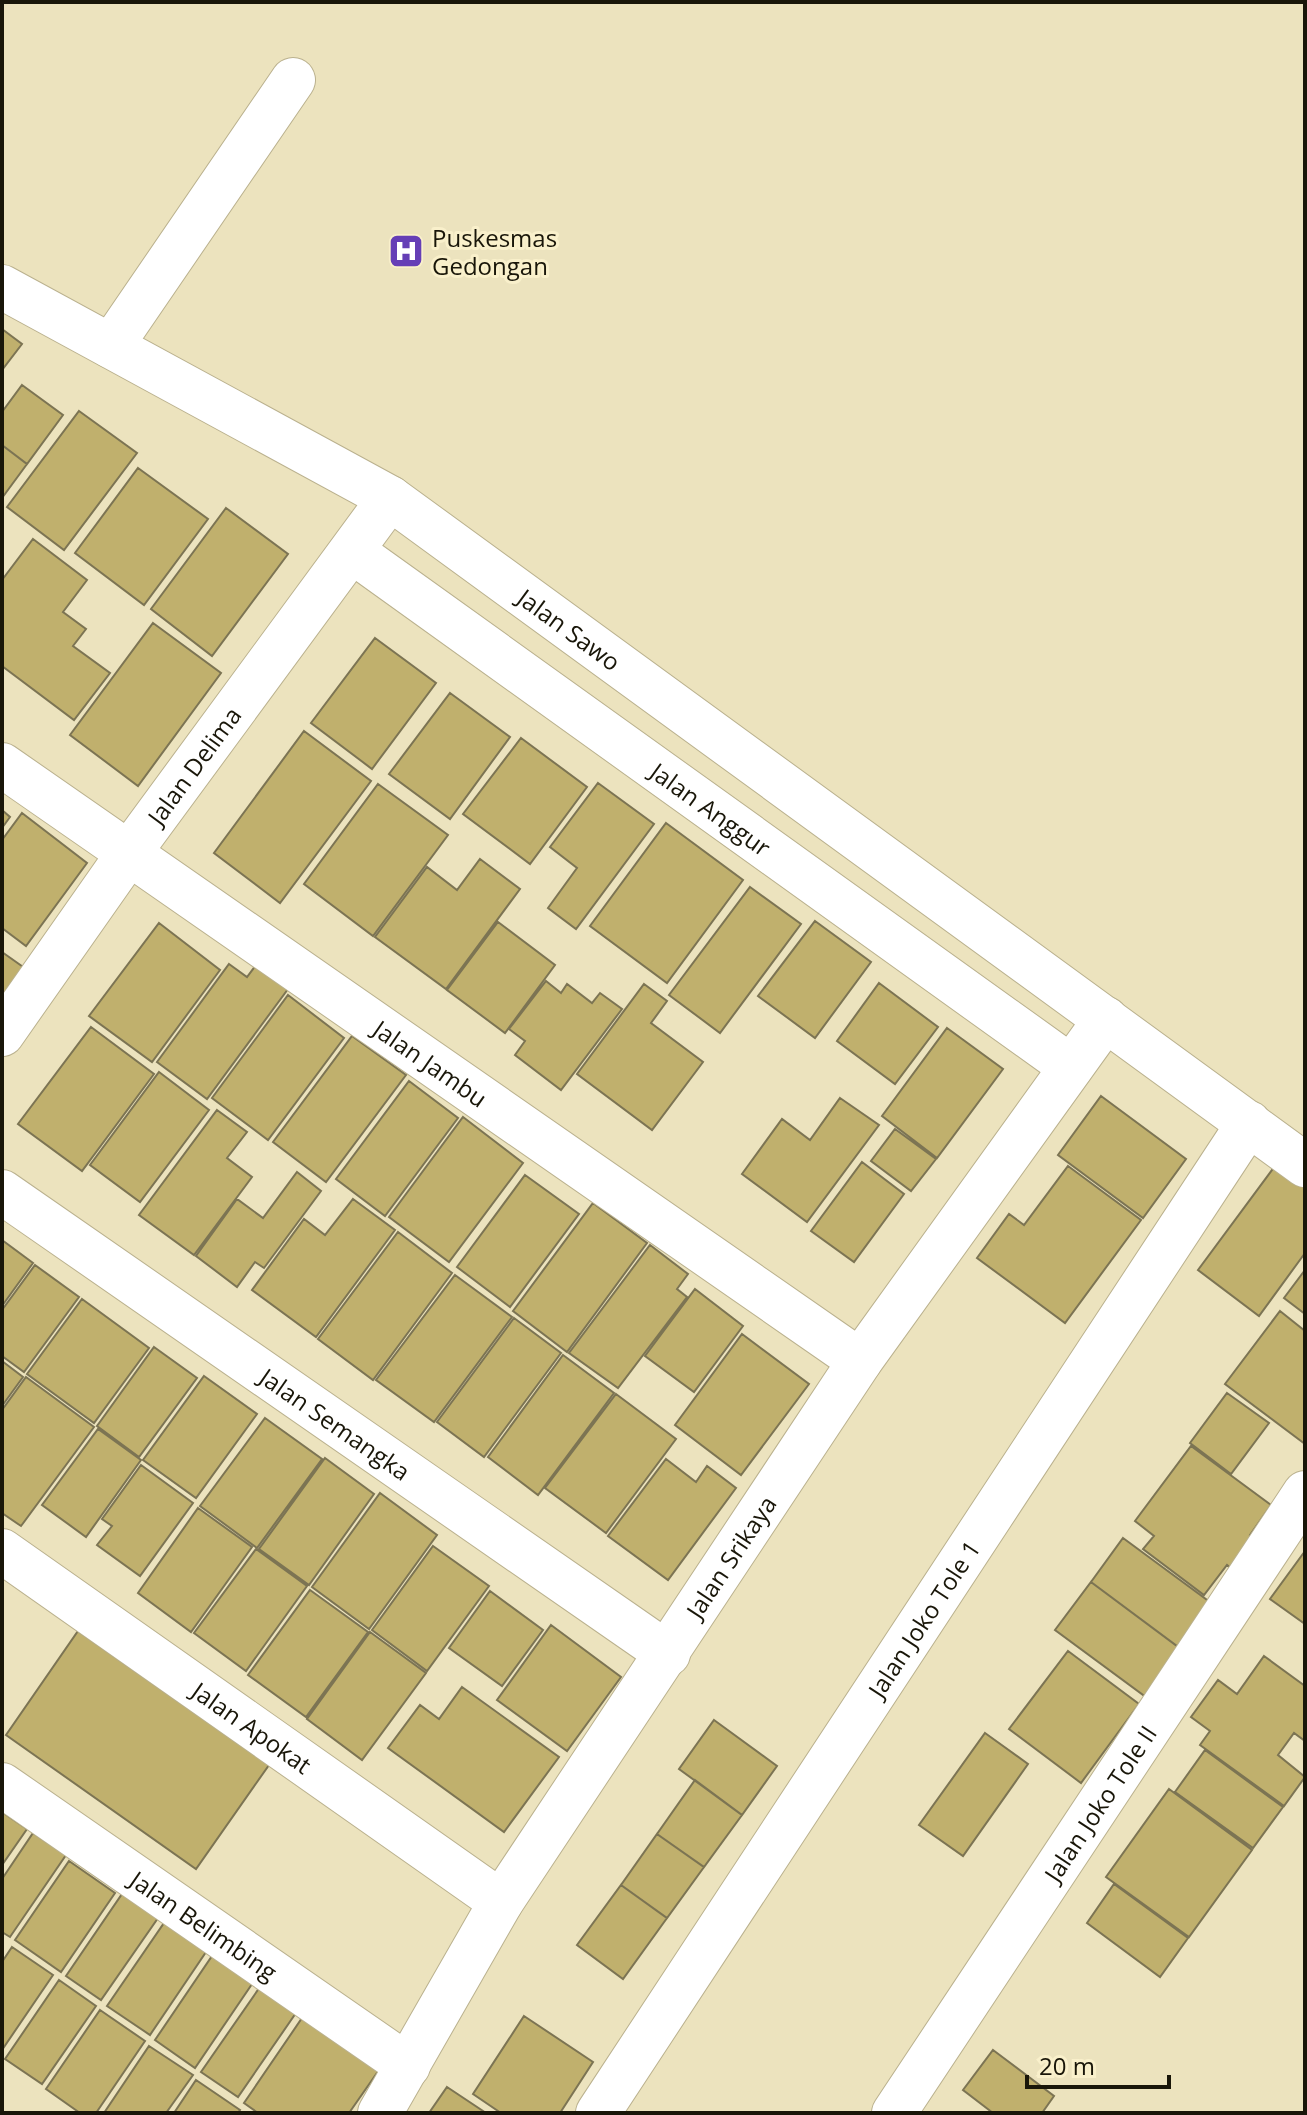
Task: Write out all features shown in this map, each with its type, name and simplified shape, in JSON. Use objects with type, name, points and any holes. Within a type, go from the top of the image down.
[{"type":"street","points":[[111,346],[293,80]]},
{"type":"street","name":"Jalan Sawo","points":[[2,287],[390,498],[1305,1165]]},
{"type":"street","name":"Jalan Delima","points":[[2,1034],[129,853],[390,498]]},
{"type":"street","name":"Jalan Anggur","points":[[352,551],[1071,1067]]},
{"type":"street","name":"Jalan Jambu","points":[[2,765],[860,1361]]},
{"type":"street","name":"Jalan Srikaya","points":[[380,2113],[501,1902],[860,1361],[1106,1019]]},
{"type":"street","name":"Jalan Joko Tole 1","points":[[598,2113],[1249,1123]]},
{"type":"street","name":"Jalan Semangka","points":[[2,1192],[668,1654]]},
{"type":"street","name":"Jalan Joko Tole II","points":[[894,2113],[1305,1493]]},
{"type":"street","name":"Jalan Apokat","points":[[2,1551],[501,1902]]},
{"type":"street","name":"Jalan Belimbing","points":[[2,1785],[408,2066]]},
{"type":"building","points":[[2,329],[22,344],[2,370]]},
{"type":"building","points":[[22,385],[63,415],[27,464],[2,445],[2,412]]},
{"type":"building","points":[[79,411],[137,453],[64,550],[7,507]]},
{"type":"building","points":[[2,445],[27,464],[2,498]]},
{"type":"building","points":[[138,468],[208,519],[144,605],[75,553]]},
{"type":"building","points":[[226,508],[288,554],[212,656],[151,609]]},
{"type":"building","points":[[33,539],[87,580],[63,612],[86,629],[73,646],[110,673],[74,720],[2,666],[2,580]]},
{"type":"building","points":[[153,623],[221,673],[138,786],[70,735]]},
{"type":"building","points":[[375,638],[436,683],[372,769],[311,723]]},
{"type":"building","points":[[450,693],[510,737],[450,819],[389,774]]},
{"type":"building","points":[[304,731],[371,781],[280,903],[214,853]]},
{"type":"building","points":[[521,738],[587,787],[530,864],[463,814]]},
{"type":"building","points":[[598,783],[654,824],[576,929],[548,908],[577,868],[550,847]]},
{"type":"building","points":[[378,784],[448,835],[373,936],[304,884]]},
{"type":"building","points":[[2,810],[10,817],[2,828]]},
{"type":"building","points":[[22,813],[87,863],[26,946],[2,928],[2,840]]},
{"type":"building","points":[[666,823],[743,880],[667,983],[590,926]]},
{"type":"building","points":[[480,859],[520,889],[446,989],[375,937],[427,867],[457,890]]},
{"type":"building","points":[[750,887],[801,924],[720,1033],[669,995]]},
{"type":"building","points":[[815,921],[871,962],[815,1038],[758,996]]},
{"type":"building","points":[[498,922],[555,965],[505,1033],[447,990]]},
{"type":"building","points":[[159,923],[220,970],[152,1062],[89,1016]]},
{"type":"building","points":[[2,952],[33,974],[2,1016]]},
{"type":"building","points":[[229,964],[247,977],[256,965],[288,989],[207,1099],[157,1062]]},
{"type":"building","points":[[546,981],[561,993],[567,984],[592,1003],[600,993],[622,1009],[561,1090],[515,1055],[525,1041],[509,1029]]},
{"type":"building","points":[[879,983],[938,1027],[895,1084],[837,1041]]},
{"type":"building","points":[[644,984],[667,1001],[651,1023],[703,1062],[652,1130],[577,1074]]},
{"type":"building","points":[[288,995],[344,1038],[268,1140],[212,1098]]},
{"type":"building","points":[[91,1027],[154,1074],[82,1171],[18,1124]]},
{"type":"building","points":[[947,1028],[1003,1069],[937,1158],[882,1116]]},
{"type":"building","points":[[352,1036],[406,1075],[326,1182],[273,1142]]},
{"type":"building","points":[[159,1072],[209,1110],[140,1202],[90,1165]]},
{"type":"building","points":[[409,1081],[458,1118],[385,1216],[336,1179]]},
{"type":"building","points":[[1101,1096],[1186,1159],[1143,1218],[1058,1155]]},
{"type":"building","points":[[840,1098],[879,1125],[807,1222],[742,1174],[782,1119],[810,1140]]},
{"type":"building","points":[[217,1110],[247,1132],[227,1158],[252,1177],[194,1255],[139,1215]]},
{"type":"building","points":[[463,1117],[523,1163],[449,1262],[389,1217]]},
{"type":"building","points":[[895,1129],[936,1159],[911,1191],[871,1161]]},
{"type":"building","points":[[862,1162],[904,1194],[854,1262],[811,1231]]},
{"type":"building","points":[[1068,1166],[1141,1220],[1065,1323],[977,1258],[1009,1214],[1024,1225]]},
{"type":"building","points":[[1275,1166],[1305,1187],[1305,1253],[1259,1316],[1198,1270]]},
{"type":"building","points":[[297,1172],[321,1191],[264,1268],[255,1262],[237,1287],[196,1256],[237,1199],[263,1218]]},
{"type":"building","points":[[525,1175],[579,1214],[510,1307],[457,1267]]},
{"type":"building","points":[[353,1199],[395,1230],[316,1337],[252,1290],[304,1219],[325,1235]]},
{"type":"building","points":[[593,1203],[647,1243],[567,1352],[513,1311]]},
{"type":"building","points":[[398,1232],[452,1273],[373,1380],[318,1339]]},
{"type":"building","points":[[2,1240],[33,1263],[2,1306]]},
{"type":"building","points":[[650,1245],[688,1274],[677,1289],[687,1297],[618,1388],[569,1353]]},
{"type":"building","points":[[35,1265],[79,1297],[24,1372],[2,1356],[2,1310]]},
{"type":"building","points":[[1305,1270],[1305,1314],[1284,1298]]},
{"type":"building","points":[[455,1275],[512,1317],[434,1422],[376,1380]]},
{"type":"building","points":[[695,1289],[743,1326],[694,1392],[645,1356]]},
{"type":"building","points":[[82,1299],[149,1348],[94,1423],[27,1374]]},
{"type":"building","points":[[1280,1311],[1305,1331],[1305,1444],[1225,1384]]},
{"type":"building","points":[[514,1318],[561,1353],[484,1457],[437,1422]]},
{"type":"building","points":[[742,1334],[809,1384],[741,1475],[675,1425]]},
{"type":"building","points":[[154,1347],[197,1378],[139,1457],[97,1426]]},
{"type":"building","points":[[563,1355],[614,1393],[538,1495],[488,1457]]},
{"type":"building","points":[[2,1361],[23,1377],[2,1406]]},
{"type":"building","points":[[204,1376],[257,1414],[196,1498],[143,1460]]},
{"type":"building","points":[[26,1377],[94,1427],[21,1526],[2,1513],[2,1410]]},
{"type":"building","points":[[1227,1393],[1269,1423],[1231,1474],[1190,1443]]},
{"type":"building","points":[[616,1394],[676,1439],[606,1533],[545,1488]]},
{"type":"building","points":[[265,1418],[322,1459],[257,1548],[200,1506]]},
{"type":"building","points":[[98,1429],[141,1460],[86,1537],[42,1505]]},
{"type":"building","points":[[1191,1446],[1271,1505],[1250,1535],[1260,1543],[1237,1573],[1227,1565],[1204,1595],[1143,1549],[1154,1536],[1135,1521]]},
{"type":"building","points":[[325,1458],[374,1494],[309,1585],[259,1549]]},
{"type":"building","points":[[666,1459],[696,1482],[707,1466],[736,1488],[668,1580],[608,1536]]},
{"type":"building","points":[[141,1465],[193,1503],[140,1576],[97,1545],[112,1526],[102,1519]]},
{"type":"building","points":[[380,1493],[437,1535],[369,1629],[312,1587]]},
{"type":"building","points":[[198,1508],[252,1547],[191,1632],[138,1593]]},
{"type":"building","points":[[1123,1538],[1222,1611],[1189,1655],[1091,1582]]},
{"type":"building","points":[[433,1546],[489,1586],[427,1671],[372,1630]]},
{"type":"building","points":[[256,1549],[307,1586],[246,1671],[194,1633]]},
{"type":"building","points":[[1305,1551],[1305,1624],[1270,1599]]},
{"type":"building","points":[[1091,1582],[1189,1655],[1154,1703],[1055,1630]]},
{"type":"building","points":[[310,1590],[368,1632],[306,1717],[248,1675]]},
{"type":"building","points":[[490,1591],[543,1630],[502,1686],[449,1648]]},
{"type":"building","points":[[551,1625],[621,1677],[567,1751],[497,1700]]},
{"type":"building","points":[[78,1631],[269,1765],[196,1869],[6,1735]]},
{"type":"building","points":[[370,1632],[426,1673],[362,1760],[307,1719]]},
{"type":"building","points":[[1068,1651],[1139,1704],[1081,1783],[1009,1729]]},
{"type":"building","points":[[1264,1656],[1305,1686],[1305,1741],[1294,1733],[1278,1755],[1305,1777],[1284,1806],[1200,1745],[1210,1731],[1191,1717],[1218,1680],[1237,1694]]},
{"type":"building","points":[[462,1687],[559,1757],[504,1832],[388,1748],[420,1705],[439,1719]]},
{"type":"building","points":[[714,1720],[777,1766],[742,1815],[679,1769]]},
{"type":"building","points":[[985,1733],[1028,1764],[963,1856],[919,1825]]},
{"type":"building","points":[[1205,1750],[1283,1807],[1253,1848],[1175,1792]]},
{"type":"building","points":[[695,1780],[742,1815],[704,1867],[657,1834]]},
{"type":"building","points":[[1169,1789],[1252,1850],[1189,1937],[1106,1877]]},
{"type":"building","points":[[2,1812],[27,1829],[2,1865]]},
{"type":"building","points":[[33,1833],[66,1855],[10,1937],[2,1932],[2,1879]]},
{"type":"building","points":[[657,1834],[704,1867],[667,1918],[621,1885]]},
{"type":"building","points":[[69,1861],[115,1893],[61,1972],[15,1940]]},
{"type":"building","points":[[1114,1884],[1188,1938],[1160,1977],[1087,1923]]},
{"type":"building","points":[[621,1885],[667,1918],[623,1979],[577,1945]]},
{"type":"building","points":[[122,1894],[158,1918],[101,2000],[66,1976]]},
{"type":"building","points":[[164,1923],[206,1952],[150,2035],[107,2006]]},
{"type":"building","points":[[12,1947],[53,1975],[2,2050],[2,1962]]},
{"type":"building","points":[[212,1956],[252,1984],[195,2068],[155,2040]]},
{"type":"building","points":[[59,1980],[96,2006],[42,2084],[5,2059]]},
{"type":"building","points":[[262,1984],[298,2010],[238,2097],[201,2072]]},
{"type":"building","points":[[100,2010],[145,2041],[96,2113],[80,2113],[46,2089]]},
{"type":"building","points":[[524,2016],[593,2062],[560,2113],[501,2113],[473,2094]]},
{"type":"building","points":[[302,2018],[379,2070],[349,2113],[258,2113],[244,2103]]},
{"type":"building","points":[[149,2046],[193,2075],[166,2113],[104,2113]]},
{"type":"building","points":[[993,2050],[1054,2096],[1042,2113],[993,2113],[963,2090]]},
{"type":"building","points":[[196,2080],[240,2110],[238,2113],[174,2113]]},
{"type":"building","points":[[447,2087],[486,2113],[429,2113]]},
{"type":"place","name":"Puskesmas Gedongan","points":[[406,251]]}]
